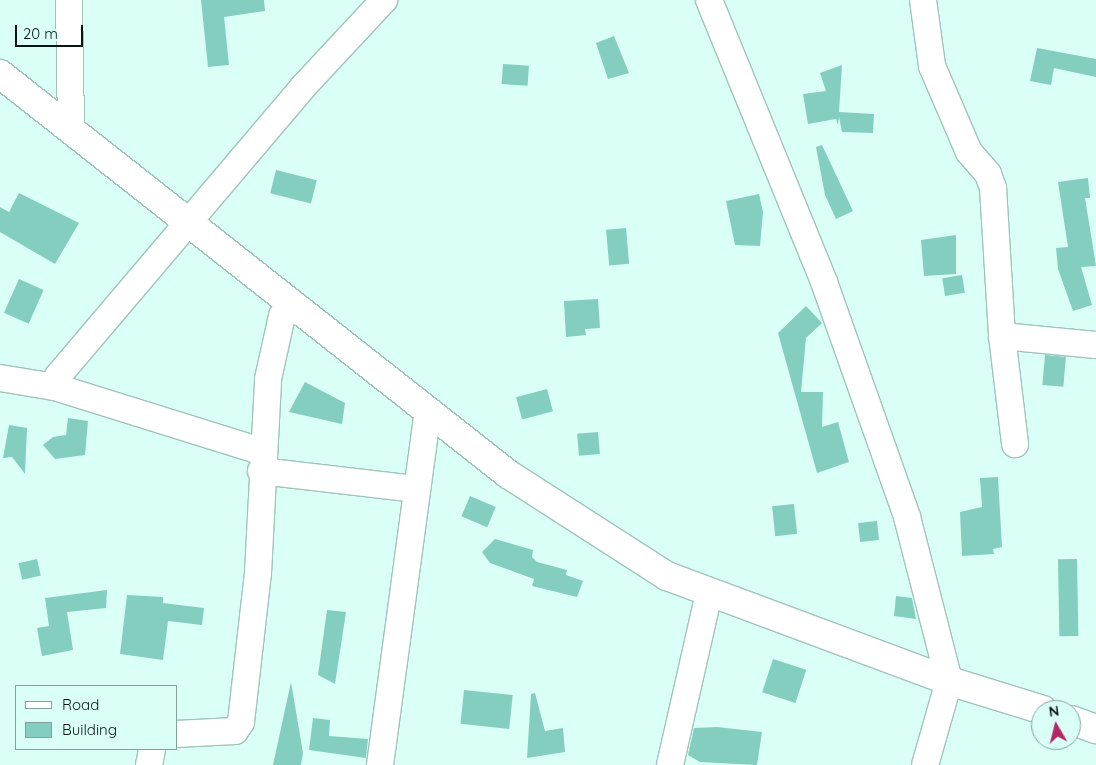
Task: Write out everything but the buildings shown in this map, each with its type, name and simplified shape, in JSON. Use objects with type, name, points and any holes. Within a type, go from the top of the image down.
[{"type":"main road","points":[[0,74],[508,474],[667,576],[949,681],[1031,706]]},
{"type":"main road","points":[[1081,724],[1096,729]]},
{"type":"street","points":[[69,0],[71,131]]},
{"type":"street","points":[[55,387],[58,376],[191,223],[303,87],[384,0]]},
{"type":"street","points":[[709,0],[824,282],[907,517],[949,681],[925,765]]},
{"type":"street","points":[[923,0],[932,66],[969,152],[988,174],[993,188],[1002,336],[1015,444]]},
{"type":"street","points":[[178,734],[235,731],[241,722],[258,573],[261,461],[275,343],[290,302]]},
{"type":"street","points":[[1002,336],[1096,345]]},
{"type":"street","points":[[0,378],[55,387],[261,461],[417,489]]},
{"type":"street","points":[[380,765],[428,411]]},
{"type":"street","points":[[670,765],[709,593]]},
{"type":"street","points":[[149,765],[152,750]]}]
